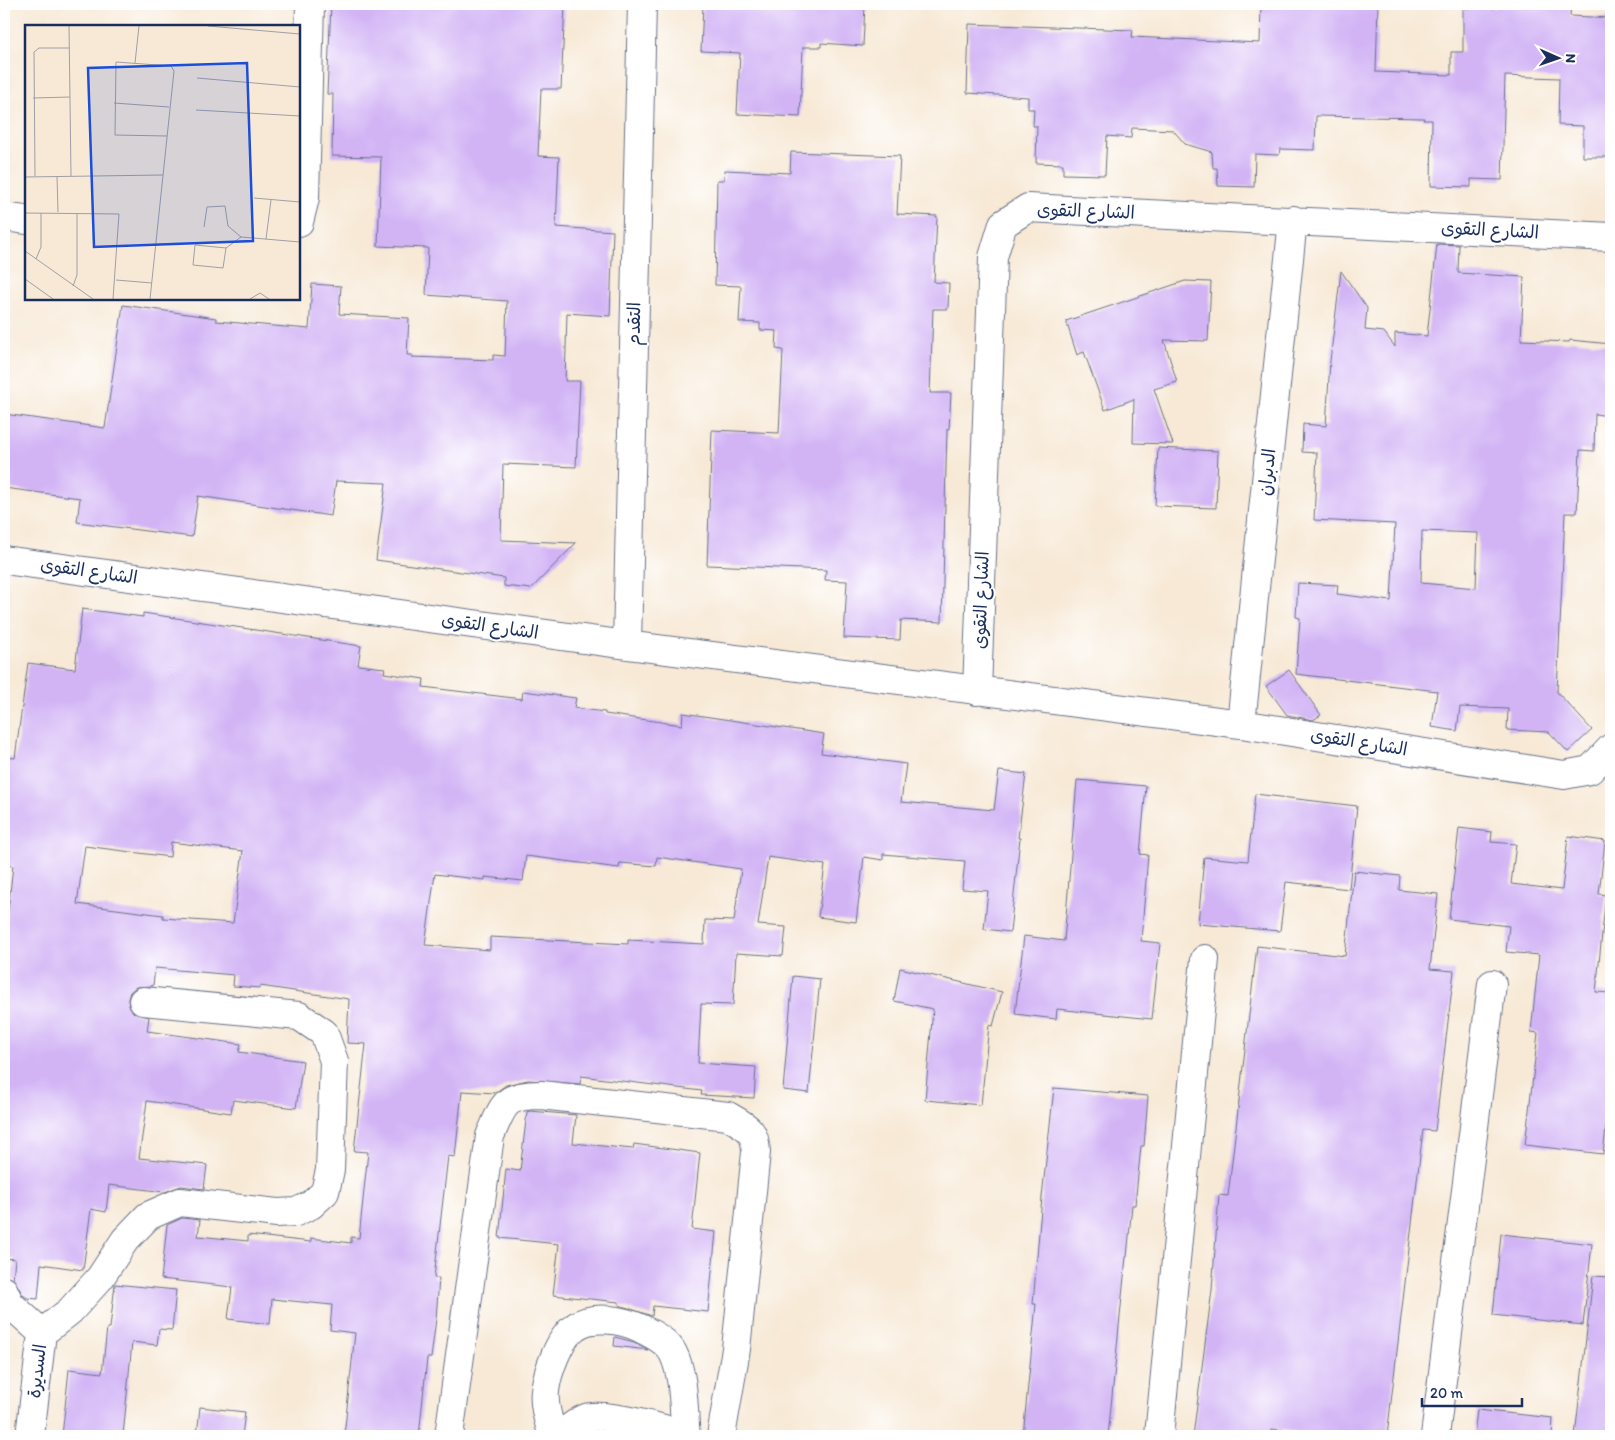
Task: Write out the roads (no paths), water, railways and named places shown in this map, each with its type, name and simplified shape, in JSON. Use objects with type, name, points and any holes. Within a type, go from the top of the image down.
[{"type":"street","points":[[300,218],[305,198],[310,4]]},
{"type":"street","name":"التقدم","points":[[627,645],[642,4]]},
{"type":"street","name":"الشارع التقوى","points":[[977,691],[992,257],[1002,224],[1028,208],[1611,237]]},
{"type":"street","points":[[4,217],[25,220]]},
{"type":"street","name":"الدبران","points":[[1241,724],[1293,220]]},
{"type":"street","name":"الشارع التقوى","points":[[4,560],[627,645],[1241,724],[1564,775],[1590,770],[1611,748]]},
{"type":"street","points":[[1159,1436],[1205,959]]},
{"type":"street","points":[[1435,1436],[1492,984]]},
{"type":"street","points":[[42,1333],[70,1311],[100,1278],[125,1240],[148,1216],[180,1202],[277,1213],[296,1212],[310,1205],[325,1192],[330,1170],[334,1061],[324,1033],[299,1016],[143,1001]]},
{"type":"street","points":[[449,1436],[490,1136],[504,1104],[520,1095],[527,1095],[728,1116],[746,1126],[755,1136],[756,1152],[736,1349],[721,1436]]},
{"type":"street","name":"السديرة","points":[[4,1291],[10,1304],[42,1333],[30,1436]]},
{"type":"street","points":[[553,1436],[546,1407],[545,1391],[555,1353],[575,1326],[602,1318],[634,1325],[656,1336],[673,1352],[681,1381],[686,1436],[661,1427],[588,1418],[570,1427],[560,1436]]}]
